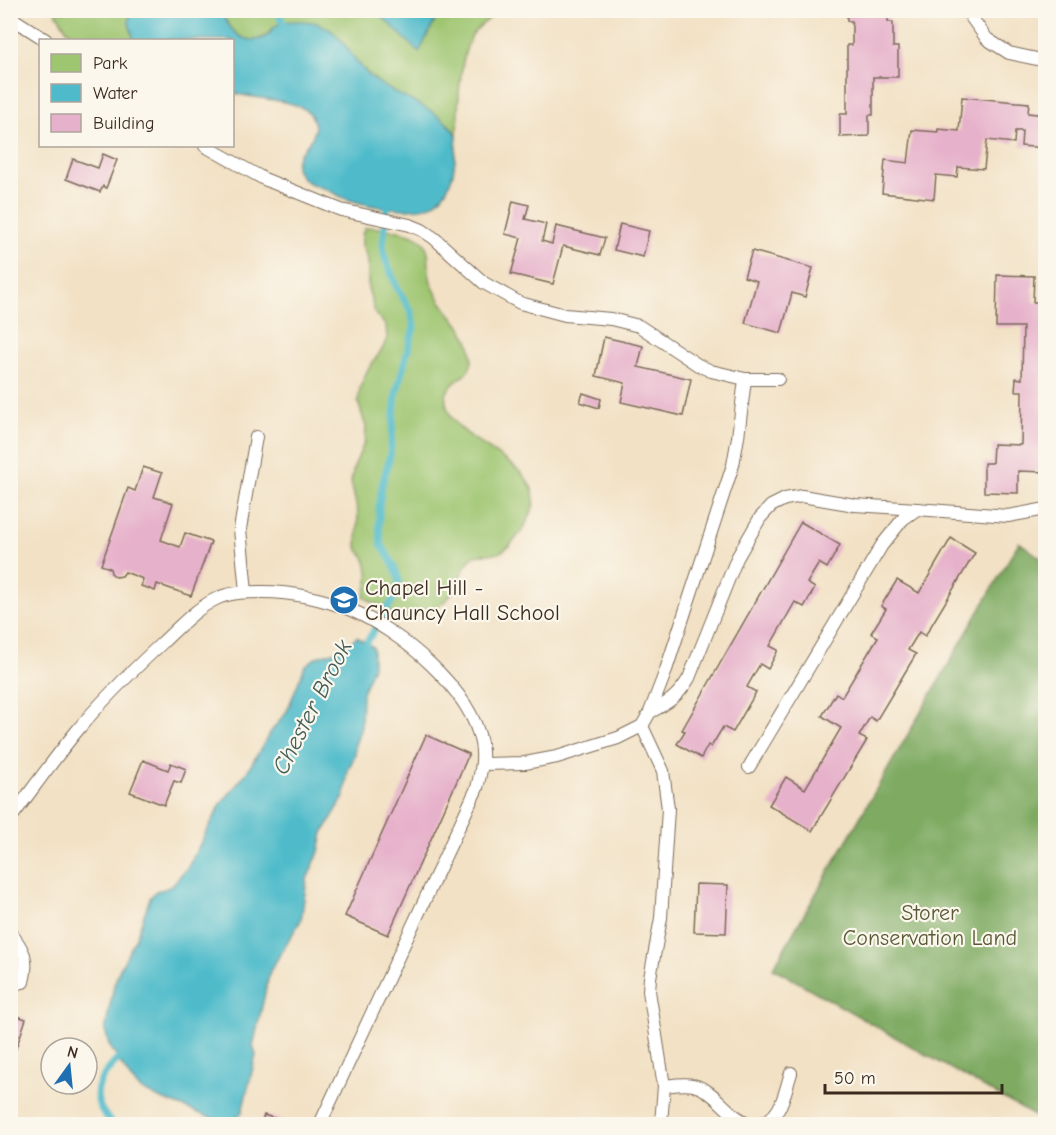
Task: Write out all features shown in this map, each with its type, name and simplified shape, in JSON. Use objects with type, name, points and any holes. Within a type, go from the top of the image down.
[{"type":"lane","points":[[966,10],[987,39],[1009,53],[1046,61]]},
{"type":"lane","points":[[10,18],[44,39]]},
{"type":"lane","points":[[207,147],[264,179],[341,210],[410,225],[434,238],[484,283],[520,303],[565,315],[611,319],[639,326],[698,365],[711,371],[745,379],[778,379]]},
{"type":"lane","points":[[483,764],[525,763],[557,756],[618,738],[642,726],[665,673],[733,465],[745,379]]},
{"type":"lane","points":[[246,592],[240,529],[256,437]]},
{"type":"lane","points":[[650,712],[668,704],[689,678],[737,558],[760,518],[771,506],[785,499],[802,496],[846,504],[1008,516],[1046,509]]},
{"type":"lane","points":[[749,767],[882,545],[903,519],[917,509]]},
{"type":"lane","points":[[10,819],[77,731],[135,669],[204,606],[221,597],[246,592],[291,594],[334,603],[364,616],[393,634],[439,670],[454,689],[474,724],[480,741],[483,764],[477,788],[321,1125]]},
{"type":"lane","points":[[642,726],[663,771],[668,809],[661,918],[650,978],[664,1086],[661,1125]]},
{"type":"lane","points":[[10,932],[23,949],[26,965],[23,982],[10,985]]},
{"type":"lane","points":[[759,1125],[769,1122],[778,1112],[791,1073]]},
{"type":"lane","points":[[664,1086],[691,1084],[705,1089],[742,1122],[752,1125]]},
{"type":"green space","points":[[55,11],[130,11],[129,23],[134,39],[80,39],[67,30]]},
{"type":"green space","points":[[218,11],[497,11],[474,33],[467,47],[460,84],[457,135],[450,126],[433,113],[379,83],[366,71],[339,37],[274,27],[263,37],[246,39],[235,33]]},
{"type":"green space","points":[[373,227],[411,234],[421,240],[427,248],[430,280],[439,299],[463,331],[471,348],[471,366],[447,393],[448,410],[467,434],[524,476],[532,489],[534,503],[526,524],[510,545],[498,553],[482,554],[472,558],[446,600],[436,607],[401,620],[364,597],[368,571],[365,559],[357,548],[358,513],[351,482],[354,467],[365,441],[366,427],[358,402],[360,388],[367,371],[387,338],[386,326],[375,313],[368,288],[368,260],[362,245],[365,228]]},
{"type":"green space","name":"Storer Conservation Land","points":[[1019,542],[1046,562],[1045,1122],[773,968]]},
{"type":"water","points":[[130,11],[218,11],[235,33],[245,39],[253,40],[265,37],[277,25],[284,22],[305,21],[322,25],[338,37],[371,77],[439,116],[457,135],[455,162],[447,188],[436,202],[428,206],[405,209],[356,202],[308,182],[299,174],[296,160],[309,143],[315,130],[311,115],[293,104],[234,93],[234,39],[134,39],[129,23]]},
{"type":"water","points":[[376,11],[440,11],[419,52]]},
{"type":"water","points":[[357,637],[373,647],[373,666],[362,693],[361,727],[355,745],[355,755],[348,770],[344,797],[323,833],[319,852],[307,879],[301,920],[270,971],[253,1046],[256,1055],[242,1112],[234,1120],[222,1122],[154,1096],[140,1089],[130,1078],[109,1045],[105,1030],[114,985],[137,935],[150,898],[156,891],[173,884],[188,867],[221,804],[247,772],[270,733],[287,711],[305,666],[317,657],[339,650]]},
{"type":"building","points":[[847,10],[888,10],[888,22],[893,22],[893,47],[898,47],[898,77],[873,77],[873,115],[869,115],[869,136],[840,137],[840,114],[847,114],[847,45],[852,45],[852,21],[847,21]]},
{"type":"building","points":[[962,97],[1029,103],[1028,113],[1046,115],[1046,148],[1021,146],[1022,131],[1015,131],[1014,143],[987,140],[984,169],[958,167],[957,177],[936,175],[934,199],[882,193],[885,160],[908,163],[912,130],[959,131]]},
{"type":"building","points":[[103,154],[117,160],[106,188],[103,186],[100,192],[66,179],[73,159],[98,168]]},
{"type":"building","points":[[513,201],[529,205],[525,219],[546,224],[542,241],[552,244],[556,226],[605,238],[600,255],[563,246],[553,284],[511,274],[521,238],[505,234]]},
{"type":"building","points":[[620,224],[649,231],[643,257],[614,250]]},
{"type":"building","points":[[752,251],[813,268],[805,297],[792,293],[781,333],[745,323],[757,281],[744,277]]},
{"type":"building","points":[[997,275],[1034,276],[1033,302],[1046,302],[1046,472],[1018,471],[1018,493],[984,492],[984,463],[992,463],[993,444],[1021,445],[1022,391],[1015,391],[1016,378],[1022,379],[1023,327],[996,327]]},
{"type":"building","points":[[604,337],[643,346],[638,367],[691,379],[683,416],[621,402],[625,383],[596,376]]},
{"type":"building","points":[[583,393],[601,399],[599,408],[580,402]]},
{"type":"building","points":[[143,467],[162,473],[154,497],[173,503],[161,540],[180,547],[185,533],[211,542],[191,596],[157,584],[155,591],[141,586],[143,579],[125,572],[122,576],[116,577],[111,573],[110,568],[101,565],[128,488],[135,491]]},
{"type":"building","points":[[801,522],[840,545],[827,568],[819,563],[807,583],[815,588],[804,607],[795,602],[770,646],[778,650],[768,669],[760,664],[747,687],[756,692],[733,732],[723,727],[711,747],[708,745],[701,758],[677,744],[685,731],[682,730]]},
{"type":"building","points":[[951,538],[975,553],[925,636],[919,632],[908,650],[916,654],[876,721],[870,717],[859,736],[867,740],[812,831],[769,805],[786,777],[805,789],[841,728],[822,716],[836,693],[842,697],[878,637],[871,633],[886,609],[881,606],[897,580],[919,593]]},
{"type":"building","points":[[426,735],[469,754],[388,935],[345,916]]},
{"type":"building","points":[[143,760],[168,770],[171,763],[186,769],[181,783],[174,781],[164,805],[130,792]]},
{"type":"building","points":[[696,884],[728,885],[726,933],[694,932]]},
{"type":"building","points":[[10,1014],[26,1019],[11,1063],[10,1063]]},
{"type":"building","points":[[264,1115],[292,1124],[261,1124]]},
{"type":"waterway","name":"Chester Brook","points":[[276,10],[287,29]]},
{"type":"waterway","name":"Chester Brook","points":[[362,650],[397,593],[399,580],[381,544],[379,507],[390,456],[396,394],[414,327],[411,311],[397,288],[385,258],[383,245],[387,208],[385,198]]},
{"type":"waterway","name":"Chester Brook","points":[[113,1124],[99,1105],[98,1088],[107,1071],[123,1054]]},
{"type":"place","name":"Chapel Hill - Chauncy Hall School","points":[[344,600]]}]
